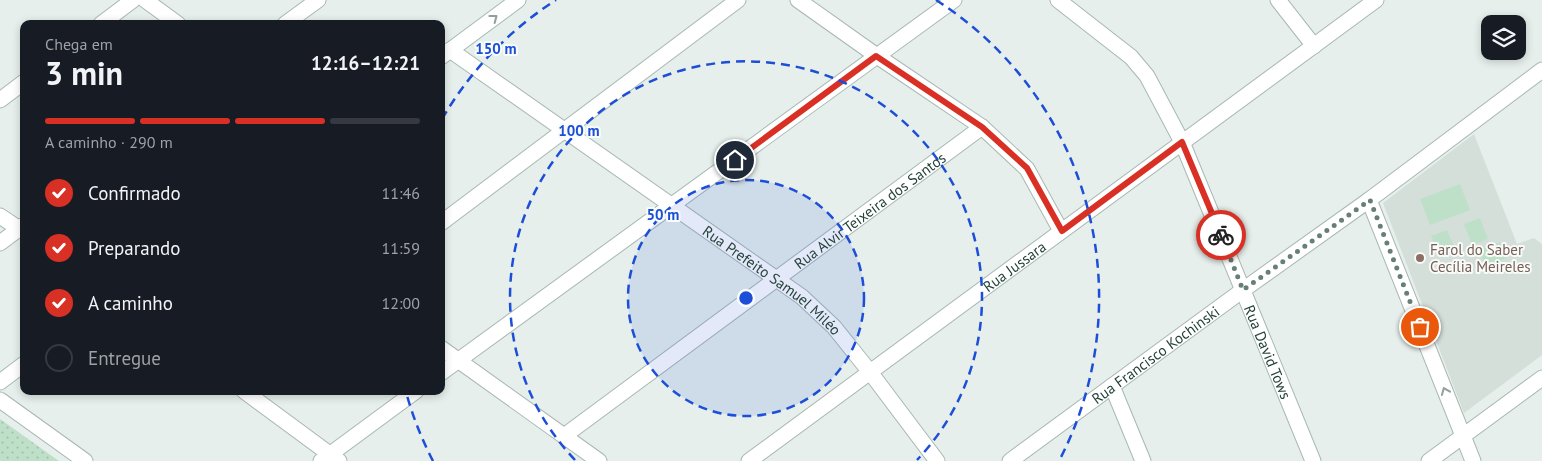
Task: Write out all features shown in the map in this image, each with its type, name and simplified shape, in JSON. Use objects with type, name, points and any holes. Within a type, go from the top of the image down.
[{"type":"street","points":[[106,20],[133,0]]},
{"type":"street","points":[[144,0],[172,20]]},
{"type":"street","points":[[290,20],[318,0]]},
{"type":"street","points":[[446,54],[518,0]]},
{"type":"street","points":[[445,220],[738,0]]},
{"type":"street","points":[[798,0],[876,56],[982,127],[1027,168],[1062,231]]},
{"type":"street","points":[[445,370],[954,0]]},
{"type":"street","name":"Rua David Tows","points":[[1058,0],[1131,57],[1147,76],[1182,142],[1313,461]]},
{"type":"street","points":[[1278,0],[1314,46]]},
{"type":"street","name":"Rua Jussara","points":[[749,461],[1376,0]]},
{"type":"street","name":"Rua Prefeito Samuel Miléo","points":[[446,54],[565,130],[802,297],[834,328],[870,372],[937,461]]},
{"type":"street","name":"Rua Francisco Kochinski","points":[[1010,461],[1243,290],[1370,200],[1542,70]]},
{"type":"street","points":[[0,100],[20,85]]},
{"type":"street","name":"Rua Alvir Teixeira dos Santos","points":[[564,436],[982,127]]},
{"type":"street","points":[[1370,200],[1473,461]]},
{"type":"street","points":[[0,216],[20,228]]},
{"type":"street","points":[[0,243],[20,230]]},
{"type":"street","points":[[445,351],[599,461]]},
{"type":"street","points":[[0,382],[20,367]]},
{"type":"street","points":[[1429,461],[1542,378]]},
{"type":"street","points":[[1112,386],[1143,461]]},
{"type":"street","points":[[249,395],[330,459],[411,395]]},
{"type":"street","points":[[0,400],[85,461]]},
{"type":"shaded area","points":[[1474,134],[1517,244],[1534,238],[1542,244],[1542,355],[1464,413],[1383,203]]},
{"type":"green space","points":[[1460,184],[1470,210],[1430,225],[1420,199]]},
{"type":"green space","points":[[1480,218],[1488,239],[1472,245],[1464,224]]},
{"type":"green space","points":[[1447,230],[1456,251],[1440,257],[1431,236]]},
{"type":"green space","points":[[1500,242],[1507,258],[1485,266],[1479,250]]},
{"type":"green space","points":[[0,419],[59,461],[0,461]]},
{"type":"way so far","points":[[1221,235],[1243,290],[1370,200],[1420,327]]},
{"type":"place","name":"Farol do Saber Cecília Meireles","points":[[1420,258]]},
{"type":"route","points":[[735,160],[876,56],[982,127],[1027,168],[1062,231],[1182,142],[1221,235]]}]
